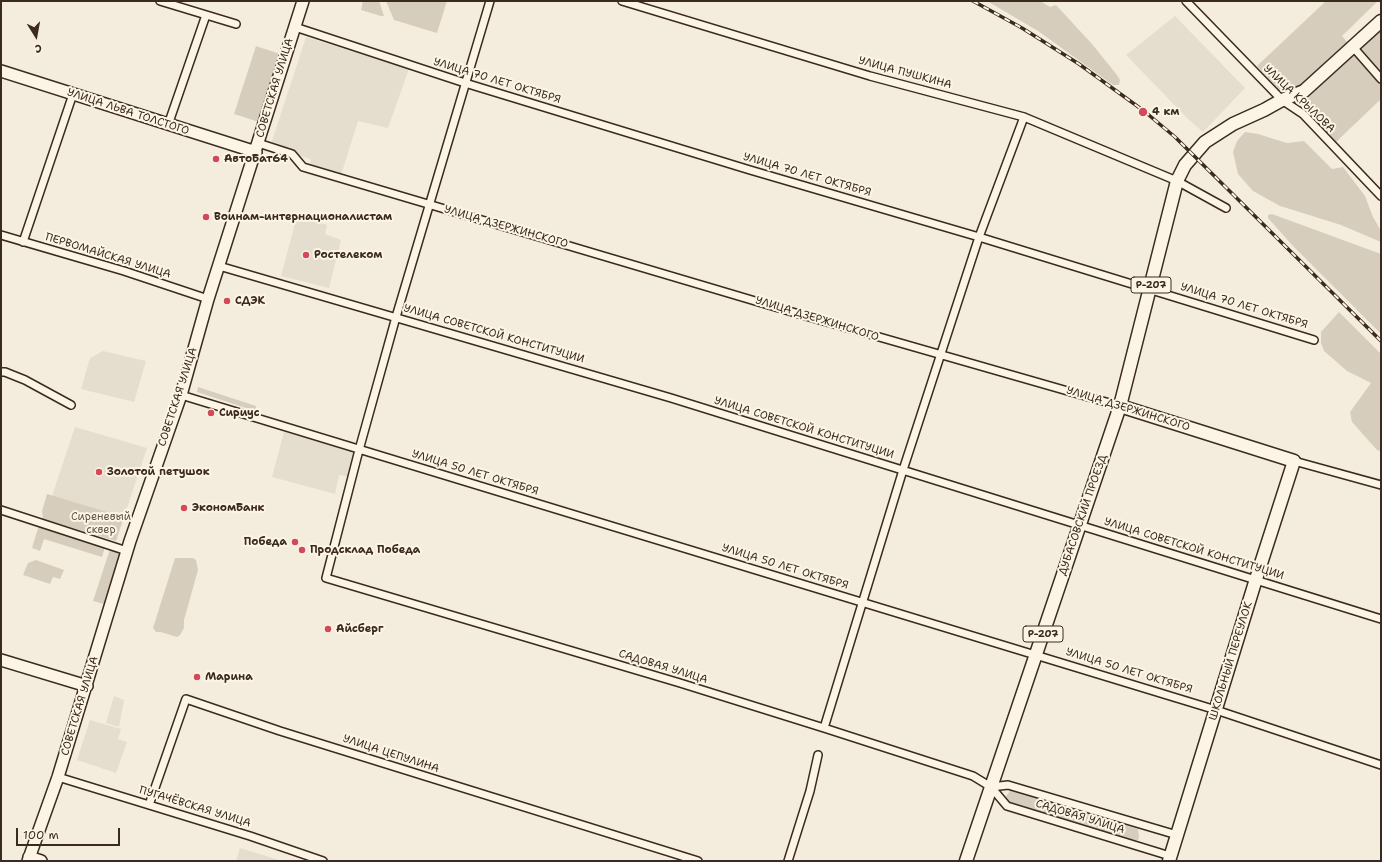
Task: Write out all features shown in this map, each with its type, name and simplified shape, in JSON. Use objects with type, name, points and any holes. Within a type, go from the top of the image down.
[{"type":"main road","name":"СОВЕТСКАЯ УЛИЦА","points":[[28,859],[58,777],[127,551],[181,395],[208,299],[303,1]]},
{"type":"main road","name":"Р-207","points":[[1282,100],[1304,91],[1381,21]]},
{"type":"main road","name":"УЛИЦА ЛЬВА ТОЛСТОГО","points":[[1,71],[168,125],[257,148]]},
{"type":"main road","name":"ДУБАСОВСКИЙ ПРОЕЗД","points":[[966,861],[1120,406],[1177,180],[1185,165],[1202,145],[1218,132],[1282,100]]},
{"type":"main road","name":"УЛИЦА ДЗЕРЖИНСКОГО","points":[[1120,406],[1294,461]]},
{"type":"main road","name":"ШКОЛЬНЫЙ ПЕРЕУЛОК","points":[[1170,859],[1294,461]]},
{"type":"main road","points":[[1,660],[87,686]]},
{"type":"main road","points":[[28,859],[41,861]]},
{"type":"street","points":[[160,1],[236,24]]},
{"type":"street","points":[[359,450],[396,317],[490,1]]},
{"type":"street","name":"УЛИЦА ПУШКИНА","points":[[622,1],[870,76],[1024,117],[1177,180],[1226,208]]},
{"type":"street","name":"УЛИЦА КРЫЛОВА","points":[[1186,1],[1282,100],[1303,114],[1381,196]]},
{"type":"street","points":[[168,125],[206,15]]},
{"type":"street","name":"УЛИЦА 70 ЛЕТ ОКТЯБРЯ","points":[[295,27],[465,83],[750,170],[1150,288],[1314,340]]},
{"type":"street","points":[[1353,48],[1381,79]]},
{"type":"street","points":[[23,242],[73,94]]},
{"type":"street","points":[[824,728],[903,470],[979,237],[1024,117]]},
{"type":"street","name":"УЛИЦА ДЗЕРЖИНСКОГО","points":[[257,148],[292,154],[303,167],[941,355],[1120,406]]},
{"type":"street","name":"ПЕРВОМАЙСКАЯ УЛИЦА","points":[[1,235],[124,271],[208,299]]},
{"type":"street","name":"УЛИЦА СОВЕТСКОЙ КОНСТИТУЦИИ","points":[[219,266],[671,398],[1381,619]]},
{"type":"street","points":[[1,372],[5,372],[25,380],[71,405]]},
{"type":"street","name":"УЛИЦА 50 ЛЕТ ОКТЯБРЯ","points":[[181,395],[863,603],[1036,654],[1216,710],[1381,765]]},
{"type":"street","name":"САДОВАЯ УЛИЦА","points":[[359,450],[326,578],[680,683],[973,776],[991,787],[1007,806],[1170,859]]},
{"type":"street","name":"УЛИЦА ДЗЕРЖИНСКОГО","points":[[1294,461],[1381,485]]},
{"type":"street","points":[[1,510],[127,551]]},
{"type":"street","name":"УЛИЦА ЦЕПУЛИНА","points":[[149,805],[186,699],[280,731],[698,861]]},
{"type":"street","points":[[788,861],[810,791],[818,755]]},
{"type":"street","name":"ПУГАЧЁВСКАЯ УЛИЦА","points":[[58,777],[250,836],[324,861]]},
{"type":"street","name":"САДОВАЯ УЛИЦА","points":[[991,787],[1008,785],[1177,835]]},
{"type":"shaded area","points":[[1175,16],[1245,88],[1203,132],[1187,118],[1126,55]]},
{"type":"shaded area","points":[[306,37],[409,69],[388,128],[358,121],[341,175],[310,165],[311,159],[270,147]]},
{"type":"shaded area","points":[[297,216],[327,225],[325,234],[341,240],[329,288],[281,276]]},
{"type":"shaded area","points":[[103,351],[146,361],[134,402],[81,389],[90,358]]},
{"type":"shaded area","name":"Золотой петушок","points":[[75,427],[147,448],[124,517],[52,496]]},
{"type":"shaded area","points":[[284,432],[356,453],[349,477],[339,475],[335,494],[272,477]]},
{"type":"shaded area","points":[[114,696],[124,700],[119,727],[106,723]]},
{"type":"shaded area","points":[[90,720],[121,729],[118,739],[127,742],[116,773],[77,760]]},
{"type":"shaded area","points":[[240,848],[282,861],[236,861]]},
{"type":"green space","points":[[363,1],[379,1],[384,16],[361,10]]},
{"type":"green space","points":[[386,1],[447,1],[437,33],[394,20]]},
{"type":"green space","points":[[987,1],[1040,1],[1050,7],[1056,5],[1092,44],[1117,75],[1120,80],[1119,85],[1113,85],[1038,31]]},
{"type":"green space","points":[[1326,1],[1378,1],[1342,36],[1347,42],[1296,90],[1287,92],[1279,90],[1257,66]]},
{"type":"green space","points":[[1381,27],[1381,99],[1335,143],[1309,113],[1306,106],[1307,100],[1313,92]]},
{"type":"green space","points":[[256,46],[280,54],[259,122],[234,114]]},
{"type":"green space","points":[[1245,132],[1258,134],[1287,143],[1304,141],[1332,169],[1343,167],[1365,196],[1373,217],[1381,231],[1381,242],[1341,225],[1280,206],[1253,191],[1238,174],[1233,152],[1237,141]]},
{"type":"green space","points":[[1272,214],[1381,254],[1381,334],[1293,246],[1268,218],[1268,215]]},
{"type":"green space","points":[[1339,312],[1381,354],[1381,451],[1377,450],[1352,422],[1350,412],[1371,383],[1347,371],[1324,351],[1321,343],[1321,332]]},
{"type":"green space","points":[[198,387],[256,406],[255,411],[197,392]]},
{"type":"green space","name":"Сиреневый сквер","points":[[47,494],[124,517],[116,541],[43,519],[42,511]]},
{"type":"green space","points":[[39,525],[105,547],[102,557],[44,539],[40,551],[32,548]]},
{"type":"green space","points":[[111,546],[121,551],[104,604],[93,601]]},
{"type":"green space","points":[[175,558],[193,558],[196,560],[198,570],[184,620],[184,628],[177,637],[156,632],[153,628]]},
{"type":"green space","points":[[36,560],[64,570],[60,579],[53,577],[50,584],[23,575],[28,563]]},
{"type":"green space","points":[[1011,790],[1138,829],[1138,840],[1134,841],[1009,803],[1006,796]]},
{"type":"railway","points":[[973,1],[1022,28],[1079,64],[1144,111],[1175,137],[1381,341]]},
{"type":"place","name":"4 км","points":[[1143,112]]},
{"type":"place","name":"АвтоБат64","points":[[216,159]]},
{"type":"place","name":"Воинам-интернационалистам","points":[[206,217]]},
{"type":"place","name":"Ростелеком","points":[[306,255]]},
{"type":"place","name":"СДЭК","points":[[227,301]]},
{"type":"place","name":"Сириус","points":[[211,413]]},
{"type":"place","name":"Золотой петушок","points":[[99,472]]},
{"type":"place","name":"ЭкономБанк","points":[[184,508]]},
{"type":"place","name":"Победа","points":[[295,542]]},
{"type":"place","name":"Продсклад Победа","points":[[302,550]]},
{"type":"place","name":"Айсберг","points":[[328,629]]},
{"type":"place","name":"Марина","points":[[197,677]]}]
